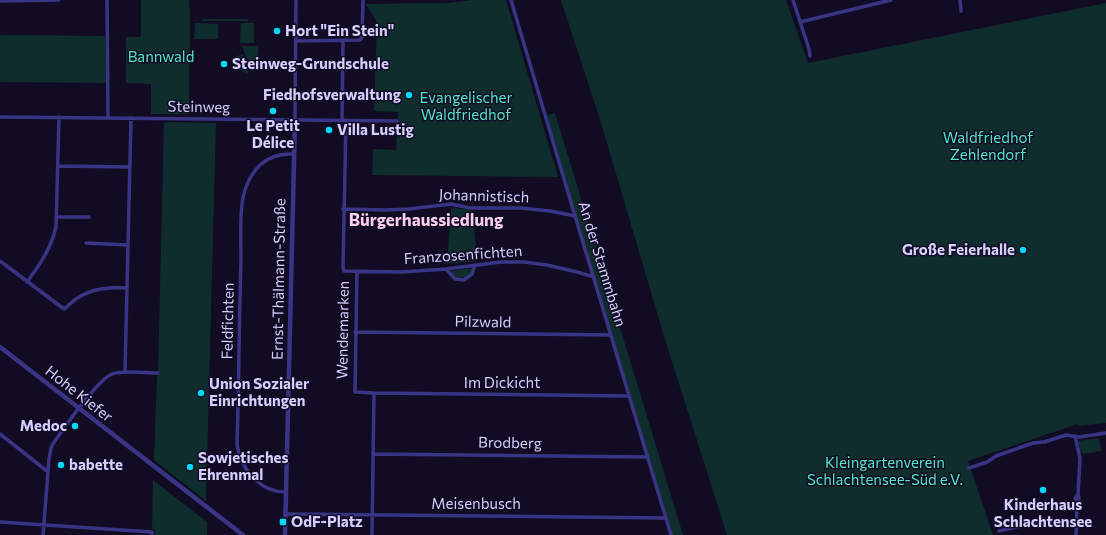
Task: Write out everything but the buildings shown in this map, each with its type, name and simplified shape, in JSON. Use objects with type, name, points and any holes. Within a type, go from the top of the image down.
[{"type":"street","points":[[0,1],[59,0]]},
{"type":"street","points":[[107,0],[108,118]]},
{"type":"street","points":[[295,120],[296,0]]},
{"type":"street","points":[[296,41],[357,41],[362,37],[363,0]]},
{"type":"street","name":"An der Stammbahn","points":[[511,0],[647,457],[672,535]]},
{"type":"street","points":[[793,0],[810,56]]},
{"type":"street","points":[[800,22],[891,0]]},
{"type":"street","points":[[960,0],[961,10]]},
{"type":"street","name":"Wendemarken","points":[[343,41],[343,269],[347,272],[357,271],[355,392],[374,393]]},
{"type":"street","name":"Steinweg","points":[[0,117],[397,121]]},
{"type":"street","points":[[27,282],[44,258],[51,245],[56,227],[59,117]]},
{"type":"street","points":[[125,372],[131,118]]},
{"type":"street","name":"Ernst-Thälmann-Straße","points":[[285,535],[295,120]]},
{"type":"street","name":"Feldfichten","points":[[286,492],[275,491],[257,481],[246,469],[238,454],[240,273],[242,198],[247,184],[258,167],[268,159],[278,155],[294,154]]},
{"type":"street","points":[[58,166],[130,167]]},
{"type":"street","name":"Johannistisch","points":[[343,209],[409,209],[451,204],[470,208],[521,208],[550,211],[575,216]]},
{"type":"street","points":[[57,217],[89,217]]},
{"type":"street","points":[[86,243],[128,245]]},
{"type":"street","points":[[0,261],[64,309],[76,299],[92,291],[110,287],[127,288]]},
{"type":"street","name":"Franzosenfichten","points":[[357,271],[402,272],[446,269],[501,262],[524,262],[547,265],[594,277]]},
{"type":"street","points":[[446,269],[455,279],[464,280],[472,274],[474,265]]},
{"type":"street","name":"Pilzwald","points":[[355,332],[611,335]]},
{"type":"street","name":"Hohe Kiefer","points":[[0,347],[170,481],[243,535]]},
{"type":"street","points":[[43,535],[47,471],[51,448],[79,409],[106,378],[114,373],[158,373]]},
{"type":"street","points":[[372,535],[374,393]]},
{"type":"street","name":"Im Dickicht","points":[[374,393],[629,396]]},
{"type":"street","points":[[969,468],[987,462],[996,456],[1033,443],[1044,442],[1066,435],[1075,436],[1106,433]]},
{"type":"street","points":[[0,434],[47,471]]},
{"type":"street","points":[[1075,436],[1080,458],[1078,494],[1075,498],[1077,507],[1076,535]]},
{"type":"street","name":"Brodberg","points":[[373,454],[647,457]]},
{"type":"street","name":"Meisenbusch","points":[[286,514],[666,518]]},
{"type":"street","points":[[999,531],[1049,520],[1077,522]]},
{"type":"street","points":[[0,522],[152,533]]},
{"type":"green space","name":"Bannwald","points":[[141,0],[189,0],[189,114],[151,114],[151,84],[126,83],[126,37],[141,37]]},
{"type":"green space","name":"Evangelischer Waldfriedhof","points":[[472,0],[506,0],[558,177],[372,175],[373,149],[396,150],[398,112],[374,111],[377,22],[366,4],[448,3]]},
{"type":"green space","points":[[561,0],[786,0],[808,63],[1106,3],[1106,423],[1078,426],[1078,424],[968,461],[993,535],[727,535],[663,333],[602,126]]},
{"type":"green space","points":[[202,19],[248,19],[248,21],[202,21]]},
{"type":"green space","points":[[195,23],[218,24],[218,39],[194,39]]},
{"type":"green space","points":[[241,23],[254,23],[254,43],[240,43]]},
{"type":"green space","points":[[0,35],[105,36],[106,83],[0,82]]},
{"type":"green space","points":[[242,46],[258,46],[258,58],[251,70]]},
{"type":"green space","points":[[243,54],[249,72],[247,74],[238,69],[232,58]]},
{"type":"green space","points":[[555,113],[683,535],[671,535],[545,116]]},
{"type":"green space","points":[[164,122],[216,123],[206,501],[154,460],[158,373]]},
{"type":"green space","points":[[451,208],[471,210],[477,261],[447,264]]},
{"type":"green space","points":[[473,268],[469,275],[461,278],[455,277],[451,271]]},
{"type":"green space","points":[[1099,438],[1101,451],[1083,454],[1081,452],[1078,441]]},
{"type":"green space","points":[[153,480],[207,522],[207,535],[154,535],[155,529],[152,529]]},
{"type":"water","points":[[144,52],[150,57],[151,62],[149,64],[140,62],[141,56]]},
{"type":"place","name":"Hort \"Ein Stein\"","points":[[277,31]]},
{"type":"place","name":"Steinweg-Grundschule","points":[[224,64]]},
{"type":"place","name":"Fiedhofsverwaltung","points":[[409,95]]},
{"type":"place","name":"Le Petit Délice","points":[[273,111]]},
{"type":"place","name":"Villa Lustig","points":[[329,130]]},
{"type":"place","name":"Große Feierhalle","points":[[1023,250]]},
{"type":"place","name":"Union Sozialer Einrichtungen","points":[[201,393]]},
{"type":"place","name":"Medoc","points":[[75,426]]},
{"type":"place","name":"babette","points":[[61,465]]},
{"type":"place","name":"Sowjetisches Ehrenmal","points":[[190,467]]},
{"type":"place","name":"Kinderhaus Schlachtensee","points":[[1043,490]]},
{"type":"place","name":"OdF-Platz","points":[[283,522]]},
{"type":"district","name":"Bürgerhaussiedlung","points":[[426,220]]},
{"type":"park label","name":"Waldfriedhof Zehlendorf","points":[[988,146]]},
{"type":"park label","name":"Kleingartenverein Schlachtensee-Süd e.V.","points":[[885,472]]}]
